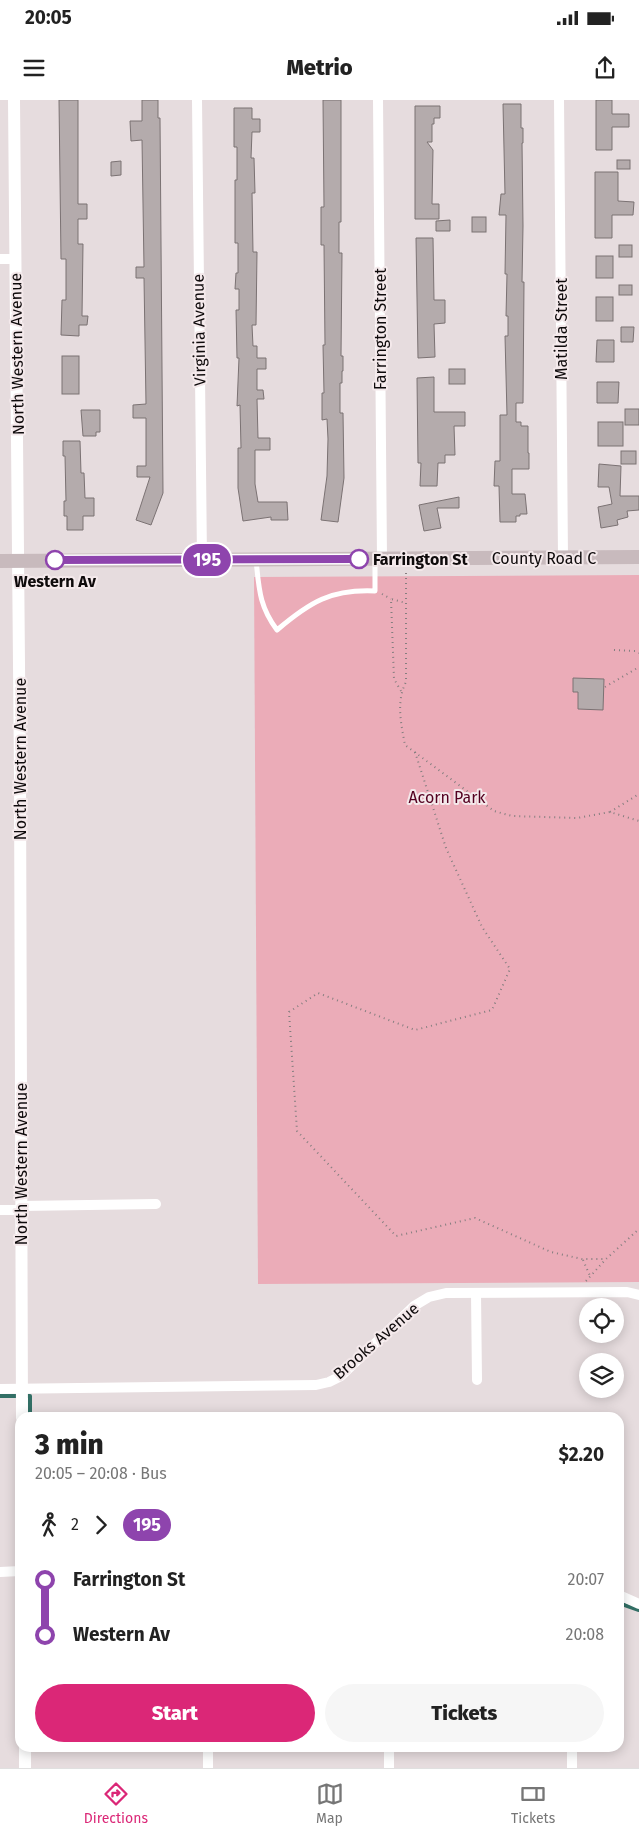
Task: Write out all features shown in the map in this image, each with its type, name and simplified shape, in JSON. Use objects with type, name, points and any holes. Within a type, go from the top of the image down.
[{"type":"main road","name":"County Road C","points":[[0,560],[639,557]]},
{"type":"street","name":"North Western Avenue","points":[[14,100],[19,561],[22,1412]]},
{"type":"street","name":"Virginia Avenue","points":[[197,100],[202,560]]},
{"type":"street","name":"Farrington Street","points":[[378,100],[379,559]]},
{"type":"street","name":"Matilda Street","points":[[560,100],[563,558]]},
{"type":"street","points":[[0,259],[16,259]]},
{"type":"street","points":[[0,1210],[156,1204]]},
{"type":"street","name":"Brooks Avenue","points":[[0,1388],[316,1385],[329,1382],[346,1371],[414,1306],[429,1297],[446,1294],[576,1292],[627,1292],[639,1295]]},
{"type":"street","points":[[476,1293],[477,1380]]},
{"type":"street","points":[[0,1572],[15,1571]]},
{"type":"street","points":[[624,1597],[639,1604]]},
{"type":"street","points":[[25,1752],[25,1768]]},
{"type":"street","points":[[208,1752],[208,1768]]},
{"type":"street","points":[[389,1752],[389,1768]]},
{"type":"street","points":[[572,1752],[572,1768]]},
{"type":"lane","points":[[256,559],[259,590],[264,609],[277,630],[299,611],[337,593],[353,590],[375,591],[379,559]]},
{"type":"path","points":[[406,573],[406,682],[401,691],[400,721],[405,745],[494,811],[512,816],[577,818],[610,812],[639,794]]},
{"type":"path","points":[[401,691],[394,679],[391,599],[406,603]]},
{"type":"path","points":[[614,650],[635,651],[639,653]]},
{"type":"path","points":[[605,687],[639,667]]},
{"type":"path","points":[[415,752],[446,848],[482,927],[510,969],[492,1010],[414,1030],[318,993],[289,1012],[297,1131],[396,1236],[476,1218],[551,1252],[582,1259],[606,1259]]},
{"type":"path","points":[[610,812],[639,822]]},
{"type":"path","points":[[576,1292],[606,1259],[639,1229]]},
{"type":"path","points":[[582,1259],[590,1276]]},
{"type":"green space","name":"Acorn Park","points":[[639,575],[639,1282],[258,1284],[254,577]]},
{"type":"building","points":[[59,100],[78,100],[78,204],[87,204],[87,219],[78,219],[78,244],[83,244],[82,316],[88,316],[87,325],[79,325],[79,336],[61,335],[62,300],[66,300],[66,259],[61,259]]},
{"type":"building","points":[[142,100],[158,100],[158,118],[160,118],[163,493],[151,525],[136,520],[150,477],[137,477],[137,466],[146,466],[146,418],[133,418],[133,405],[146,404],[144,278],[136,278],[136,267],[144,267],[142,140],[131,141],[130,121],[142,121]]},
{"type":"building","points":[[323,100],[341,100],[341,222],[339,222],[339,253],[342,253],[341,356],[343,356],[343,371],[342,383],[340,383],[340,413],[343,413],[344,478],[338,522],[321,520],[327,476],[328,439],[327,419],[322,420],[322,393],[324,393],[323,345],[325,345],[324,245],[321,245],[321,207],[324,207]]},
{"type":"building","points":[[596,100],[612,100],[612,114],[629,114],[629,127],[612,127],[612,150],[596,150]]},
{"type":"building","points":[[503,104],[521,104],[521,128],[523,128],[523,403],[516,403],[516,422],[521,422],[521,426],[528,426],[529,469],[512,469],[512,494],[525,494],[527,514],[516,516],[516,522],[500,522],[499,486],[494,486],[495,461],[500,461],[500,415],[507,415],[505,336],[508,336],[508,316],[506,316],[507,274],[505,274],[506,215],[499,215],[501,194],[505,194]]},
{"type":"building","points":[[415,106],[440,106],[440,118],[434,118],[434,124],[432,124],[432,142],[427,142],[433,150],[432,204],[439,204],[439,219],[415,219]]},
{"type":"building","points":[[234,108],[252,108],[252,119],[260,119],[260,132],[252,132],[251,158],[254,158],[255,193],[252,193],[253,252],[257,252],[256,325],[252,325],[253,346],[257,346],[257,358],[266,358],[266,369],[257,369],[257,390],[263,390],[264,399],[257,399],[258,438],[270,438],[270,450],[255,450],[255,484],[258,502],[287,502],[288,520],[271,520],[271,517],[243,521],[238,488],[238,448],[241,448],[240,405],[237,406],[239,358],[237,358],[236,310],[239,310],[239,289],[235,289],[236,273],[238,273],[238,243],[235,243],[237,147],[234,147]]},
{"type":"building","points":[[617,160],[630,160],[630,169],[617,169]]},
{"type":"building","points":[[121,161],[121,175],[111,176],[111,162]]},
{"type":"building","points":[[595,172],[618,172],[618,201],[634,202],[633,215],[612,215],[612,238],[595,238]]},
{"type":"building","points":[[472,217],[486,217],[486,232],[472,232]]},
{"type":"building","points":[[450,220],[450,231],[436,231],[436,221]]},
{"type":"building","points":[[416,238],[433,238],[434,300],[445,300],[445,323],[434,324],[435,357],[418,358]]},
{"type":"building","points":[[619,245],[632,245],[632,257],[619,257]]},
{"type":"building","points":[[596,256],[613,256],[613,278],[596,278]]},
{"type":"building","points":[[619,285],[632,285],[632,295],[619,295]]},
{"type":"building","points":[[596,297],[613,297],[613,321],[596,321]]},
{"type":"building","points":[[621,327],[634,327],[633,342],[621,342]]},
{"type":"building","points":[[597,340],[614,340],[614,362],[596,362]]},
{"type":"building","points":[[62,356],[79,356],[79,394],[62,394]]},
{"type":"building","points":[[449,369],[465,369],[465,384],[449,384]]},
{"type":"building","points":[[434,377],[434,412],[465,412],[465,426],[454,426],[455,455],[445,455],[445,463],[438,463],[437,486],[420,486],[421,463],[418,463],[417,378]]},
{"type":"building","points":[[597,382],[619,382],[618,403],[597,403]]},
{"type":"building","points":[[625,409],[639,409],[639,425],[625,425]]},
{"type":"building","points":[[81,410],[100,410],[100,432],[96,432],[96,436],[83,436]]},
{"type":"building","points":[[598,422],[623,422],[623,446],[598,446]]},
{"type":"building","points":[[63,441],[80,441],[81,473],[84,473],[85,498],[94,498],[94,516],[83,516],[83,530],[67,530],[67,516],[64,516],[64,501],[66,501]]},
{"type":"building","points":[[621,451],[636,451],[636,464],[621,464]]},
{"type":"building","points":[[599,464],[621,466],[620,496],[639,496],[639,510],[627,511],[628,517],[617,520],[618,525],[601,528],[598,507],[612,504],[609,487],[598,487]]},
{"type":"building","points":[[459,497],[459,508],[437,508],[441,528],[424,531],[419,505]]},
{"type":"building","points":[[573,678],[604,679],[603,710],[578,709],[578,692],[573,692]]},
{"type":"waterway","points":[[0,1396],[30,1396],[30,1412]]},
{"type":"waterway","points":[[624,1605],[639,1610]]},
{"type":"bus line","name":"195","points":[[55,560],[359,559]]},
{"type":"place","name":"Farrington St","points":[[359,559]]},
{"type":"place","name":"Western Av","points":[[55,560]]}]
